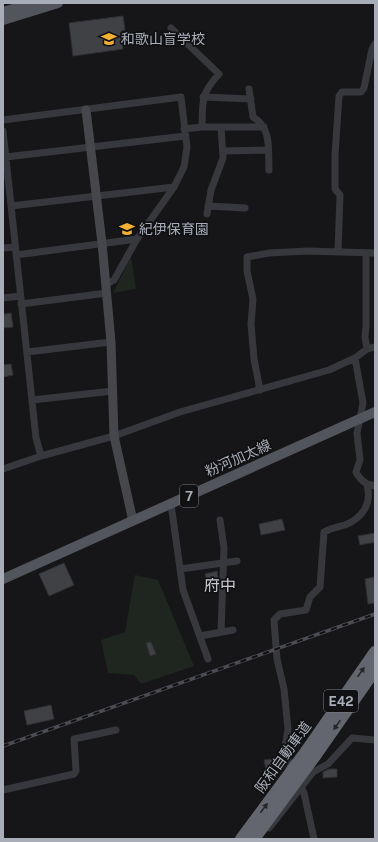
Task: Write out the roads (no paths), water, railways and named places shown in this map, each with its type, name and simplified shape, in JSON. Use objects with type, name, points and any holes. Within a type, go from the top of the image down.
[{"type":"highway","name":"阪和自動車道","points":[[254,839],[375,652]]},
{"type":"highway","name":"阪和自動車道","points":[[241,839],[311,753],[375,670]]},
{"type":"main road","points":[[3,12],[33,3]]},
{"type":"main road","points":[[3,20],[58,3]]},
{"type":"main road","name":"粉河加太線","points":[[3,579],[375,412]]},
{"type":"street","points":[[171,28],[219,74],[207,87],[203,97],[202,127]]},
{"type":"street","points":[[338,252],[340,195],[335,189],[335,155],[339,96],[342,92],[361,92],[364,88],[374,48]]},
{"type":"street","points":[[249,90],[253,117],[260,121],[268,136],[269,170]]},
{"type":"street","points":[[3,120],[180,97],[186,147],[184,167],[174,187],[137,239],[114,280],[107,288],[20,300],[3,298]]},
{"type":"street","points":[[203,97],[251,99]]},
{"type":"street","points":[[86,110],[107,288],[111,342],[114,436],[133,521]]},
{"type":"street","points":[[6,157],[90,147],[185,132],[202,127],[264,127]]},
{"type":"street","points":[[207,214],[211,190],[223,158],[224,151],[221,127]]},
{"type":"street","points":[[3,131],[36,438],[41,456]]},
{"type":"street","points":[[224,151],[268,150]]},
{"type":"street","points":[[11,206],[174,187]]},
{"type":"street","points":[[208,206],[245,208]]},
{"type":"street","points":[[16,255],[137,239]]},
{"type":"street","points":[[3,248],[15,247]]},
{"type":"street","points":[[260,390],[254,359],[251,324],[254,299],[247,271],[247,257],[269,253],[375,253]]},
{"type":"street","points":[[366,254],[365,337],[367,349]]},
{"type":"street","points":[[27,352],[111,342]]},
{"type":"street","points":[[3,469],[41,456],[114,436],[180,412],[329,370],[355,358],[367,349],[375,347]]},
{"type":"street","points":[[355,358],[363,403],[357,433],[360,460],[356,472],[359,479],[366,484],[375,486]]},
{"type":"street","points":[[32,400],[113,391]]},
{"type":"street","points":[[314,839],[302,787],[288,760],[285,747],[288,730],[284,689],[277,659],[274,620],[280,614],[306,610],[310,597],[320,587],[324,532],[346,524],[366,509],[369,499],[366,484]]},
{"type":"street","points":[[171,504],[183,590],[208,659]]},
{"type":"street","points":[[220,520],[224,548],[221,632]]},
{"type":"street","points":[[180,568],[237,561]]},
{"type":"street","points":[[200,636],[233,630]]},
{"type":"street","points":[[3,790],[74,774],[76,771],[74,739],[116,730]]},
{"type":"street","points":[[260,839],[313,772],[328,764],[352,738],[375,740]]},
{"type":"railway","points":[[3,746],[375,614]]},
{"type":"place","name":"和歌山盲学校","points":[[109,39]]},
{"type":"place","name":"紀伊保育園","points":[[127,229]]},
{"type":"district","name":"府中","points":[[220,585]]}]
